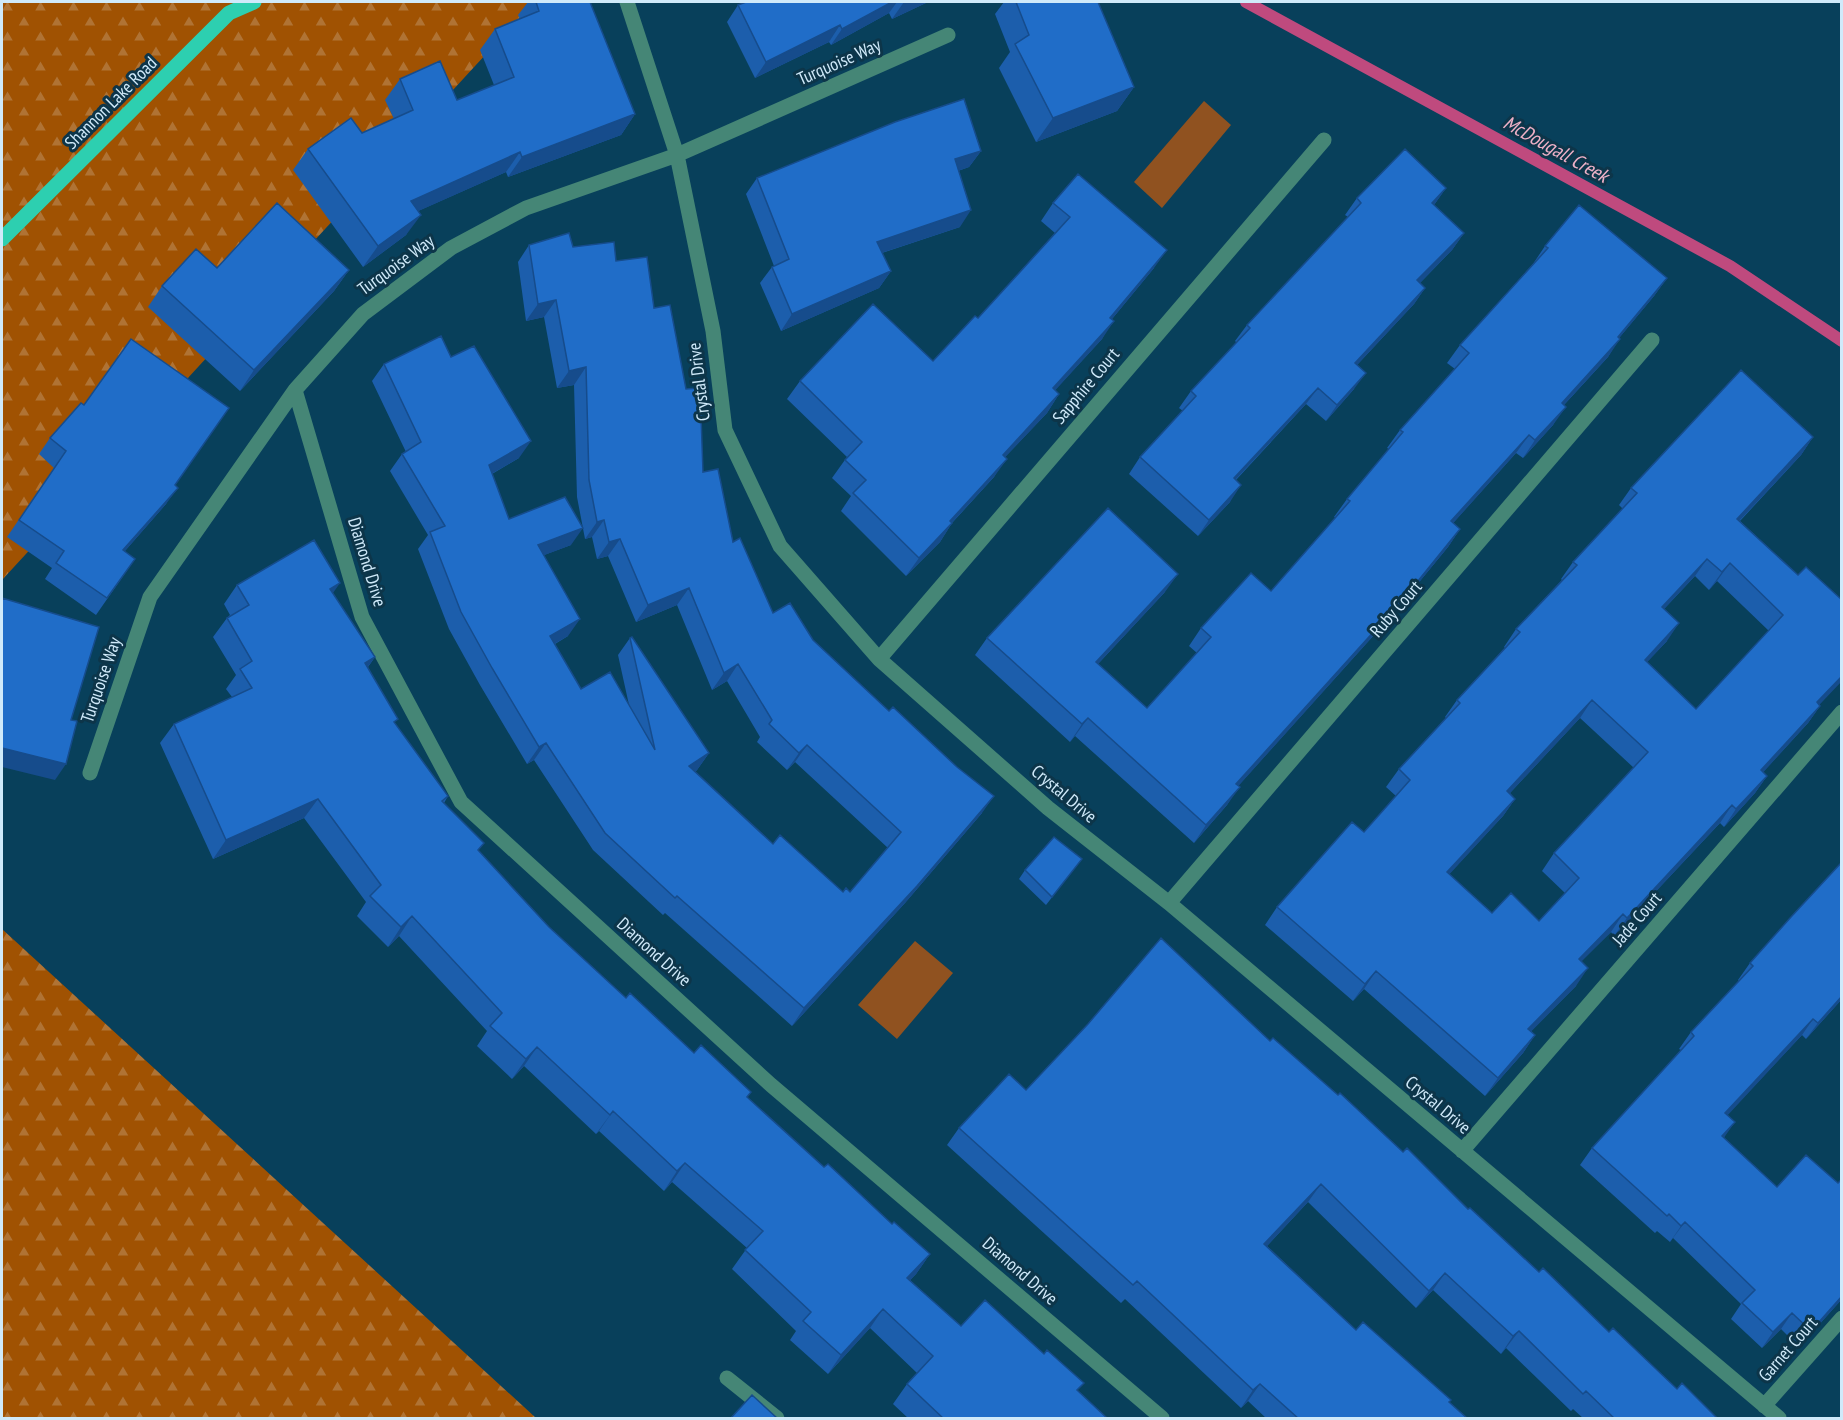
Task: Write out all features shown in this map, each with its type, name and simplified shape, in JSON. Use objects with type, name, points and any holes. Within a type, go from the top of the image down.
[{"type":"main road","name":"Shannon Lake Road","points":[[2,239],[230,13],[254,2]]},
{"type":"lane","name":"Crystal Drive","points":[[627,2],[677,155],[713,331],[725,430],[780,546],[879,658],[1048,808],[1168,903],[1779,1419]]},
{"type":"lane","name":"Turquoise Way","points":[[90,773],[150,597],[295,390],[363,314],[451,248],[526,208],[677,155],[948,35]]},
{"type":"lane","name":"Sapphire Court","points":[[879,658],[1324,140]]},
{"type":"lane","name":"Ruby Court","points":[[1168,903],[1652,340]]},
{"type":"lane","name":"Diamond Drive","points":[[295,390],[362,617],[461,802],[771,1085],[1162,1419]]},
{"type":"lane","name":"Jade Court","points":[[1462,1151],[1842,712]]},
{"type":"lane","name":"Garnet Court","points":[[1764,1406],[1842,1318]]},
{"type":"lane","points":[[727,1378],[777,1419]]},
{"type":"shaded area","points":[[1204,101],[1231,125],[1162,208],[1134,182]]},
{"type":"shaded area","points":[[915,941],[953,973],[897,1039],[858,1005]]},
{"type":"green space","points":[[2,2],[534,2],[2,580]]},
{"type":"green space","points":[[2,929],[536,1418],[2,1418]]},
{"type":"building","points":[[536,2],[590,2],[635,114],[522,157],[520,152],[411,201],[421,215],[378,246],[308,149],[351,118],[362,133],[413,110],[400,79],[440,61],[457,100],[514,77],[495,29],[539,11]]},
{"type":"building","points":[[746,2],[892,2],[842,29],[840,25],[766,62],[738,5]]},
{"type":"building","points":[[1016,2],[1098,2],[1134,87],[1053,118],[1015,44],[1029,35]]},
{"type":"building","points":[[964,99],[981,151],[955,159],[971,210],[877,242],[891,271],[792,314],[772,267],[789,259],[757,178],[895,122]]},
{"type":"building","points":[[1405,149],[1446,188],[1432,203],[1464,233],[1417,280],[1425,288],[1355,363],[1366,373],[1337,405],[1318,388],[1234,478],[1241,485],[1209,520],[1140,457],[1196,396],[1191,391],[1250,328],[1247,325],[1361,203],[1357,198]]},
{"type":"building","points":[[1078,174],[1167,250],[1110,318],[1114,321],[1053,388],[1059,394],[1003,455],[1007,459],[919,558],[853,493],[866,480],[845,460],[862,442],[800,381],[873,304],[933,361],[975,316],[978,318],[1070,217],[1053,203]]},
{"type":"building","points":[[277,203],[349,270],[254,370],[162,286],[196,249],[217,268]]},
{"type":"building","points":[[1579,205],[1667,278],[1618,337],[1620,339],[1562,403],[1566,407],[1535,440],[1529,435],[1451,521],[1460,529],[1405,597],[1236,784],[1240,787],[1206,825],[1088,718],[1082,724],[987,638],[1108,508],[1178,574],[1096,662],[1147,708],[1211,637],[1201,628],[1251,573],[1271,591],[1350,501],[1347,499],[1403,432],[1400,430],[1469,353],[1460,345],[1548,248],[1545,246]]},
{"type":"building","points":[[569,233],[573,247],[614,242],[616,261],[647,257],[654,308],[670,305],[686,389],[700,388],[703,472],[718,469],[733,542],[740,538],[773,613],[790,603],[813,640],[889,711],[893,707],[957,767],[994,796],[917,886],[804,1008],[677,896],[675,898],[605,833],[546,743],[539,747],[461,612],[430,532],[445,526],[402,454],[421,442],[384,364],[441,336],[451,357],[474,346],[531,441],[489,465],[509,519],[565,497],[583,528],[538,545],[580,619],[550,636],[581,689],[610,672],[655,750],[630,638],[632,637],[709,753],[689,766],[773,844],[780,835],[843,892],[846,888],[850,892],[901,832],[807,745],[799,753],[769,724],[772,720],[738,664],[724,673],[689,588],[648,605],[620,539],[609,542],[604,520],[597,522],[589,480],[586,367],[569,371],[556,300],[538,304],[529,245]]},
{"type":"building","points":[[131,339],[229,408],[175,485],[178,488],[123,550],[135,559],[107,598],[56,563],[64,551],[19,520],[66,451],[50,438],[81,403],[84,405]]},
{"type":"building","points":[[1741,370],[1813,437],[1737,519],[1798,575],[1806,567],[1842,600],[1842,676],[1817,702],[1820,706],[1761,770],[1767,776],[1736,809],[1732,805],[1627,918],[1623,914],[1579,959],[1588,968],[1528,1029],[1535,1035],[1498,1078],[1376,971],[1365,984],[1277,907],[1352,822],[1364,832],[1410,780],[1399,769],[1460,703],[1457,700],[1520,632],[1516,629],[1577,565],[1573,562],[1637,493],[1631,488]],"holes":[[[1707,559],[1722,572],[1730,563],[1783,615],[1696,709],[1645,660],[1679,623],[1662,607]],[[1592,700],[1648,752],[1554,853],[1579,878],[1539,921],[1511,893],[1492,913],[1447,872],[1515,799],[1507,791]]]},
{"type":"building","points":[[314,540],[340,583],[330,589],[375,657],[365,663],[398,719],[394,722],[448,796],[442,801],[484,843],[478,850],[549,927],[626,998],[630,993],[694,1053],[701,1045],[751,1092],[747,1097],[824,1167],[828,1164],[892,1224],[894,1222],[930,1254],[907,1278],[961,1326],[985,1300],[1044,1354],[1047,1350],[1084,1383],[1077,1390],[1108,1419],[944,1419],[907,1384],[933,1356],[883,1309],[841,1355],[803,1321],[811,1312],[745,1250],[763,1231],[685,1163],[677,1171],[613,1111],[610,1115],[537,1047],[526,1059],[490,1026],[502,1013],[412,916],[401,927],[370,896],[381,885],[318,799],[226,840],[174,724],[252,688],[240,669],[252,661],[227,618],[249,605],[237,585]]},
{"type":"building","points":[[2,598],[99,627],[71,720],[77,721],[66,764],[2,748]]},
{"type":"building","points":[[1054,837],[1082,859],[1052,897],[1025,870]]},
{"type":"building","points":[[1842,862],[1842,996],[1818,1023],[1813,1019],[1725,1113],[1735,1122],[1722,1136],[1777,1187],[1806,1155],[1838,1183],[1842,1179],[1842,1296],[1811,1331],[1792,1313],[1773,1332],[1742,1303],[1755,1290],[1685,1222],[1681,1226],[1669,1214],[1667,1216],[1592,1148],[1694,1036],[1691,1032],[1753,966],[1750,963]]},
{"type":"building","points":[[1161,938],[1270,1041],[1273,1038],[1338,1095],[1340,1093],[1403,1152],[1407,1148],[1468,1209],[1470,1208],[1539,1272],[1543,1268],[1609,1332],[1613,1328],[1677,1389],[1682,1383],[1718,1419],[1615,1419],[1586,1391],[1583,1394],[1519,1331],[1513,1336],[1445,1273],[1429,1291],[1321,1184],[1264,1244],[1356,1330],[1363,1322],[1451,1400],[1449,1402],[1468,1419],[1299,1419],[1260,1384],[1253,1390],[1137,1281],[1133,1285],[959,1128],[1009,1074],[1026,1090],[1088,1024]]},
{"type":"building","points":[[752,1395],[778,1419],[730,1419]]},
{"type":"waterway","name":"McDougall Creek","points":[[1246,2],[1730,266],[1842,341]]}]
